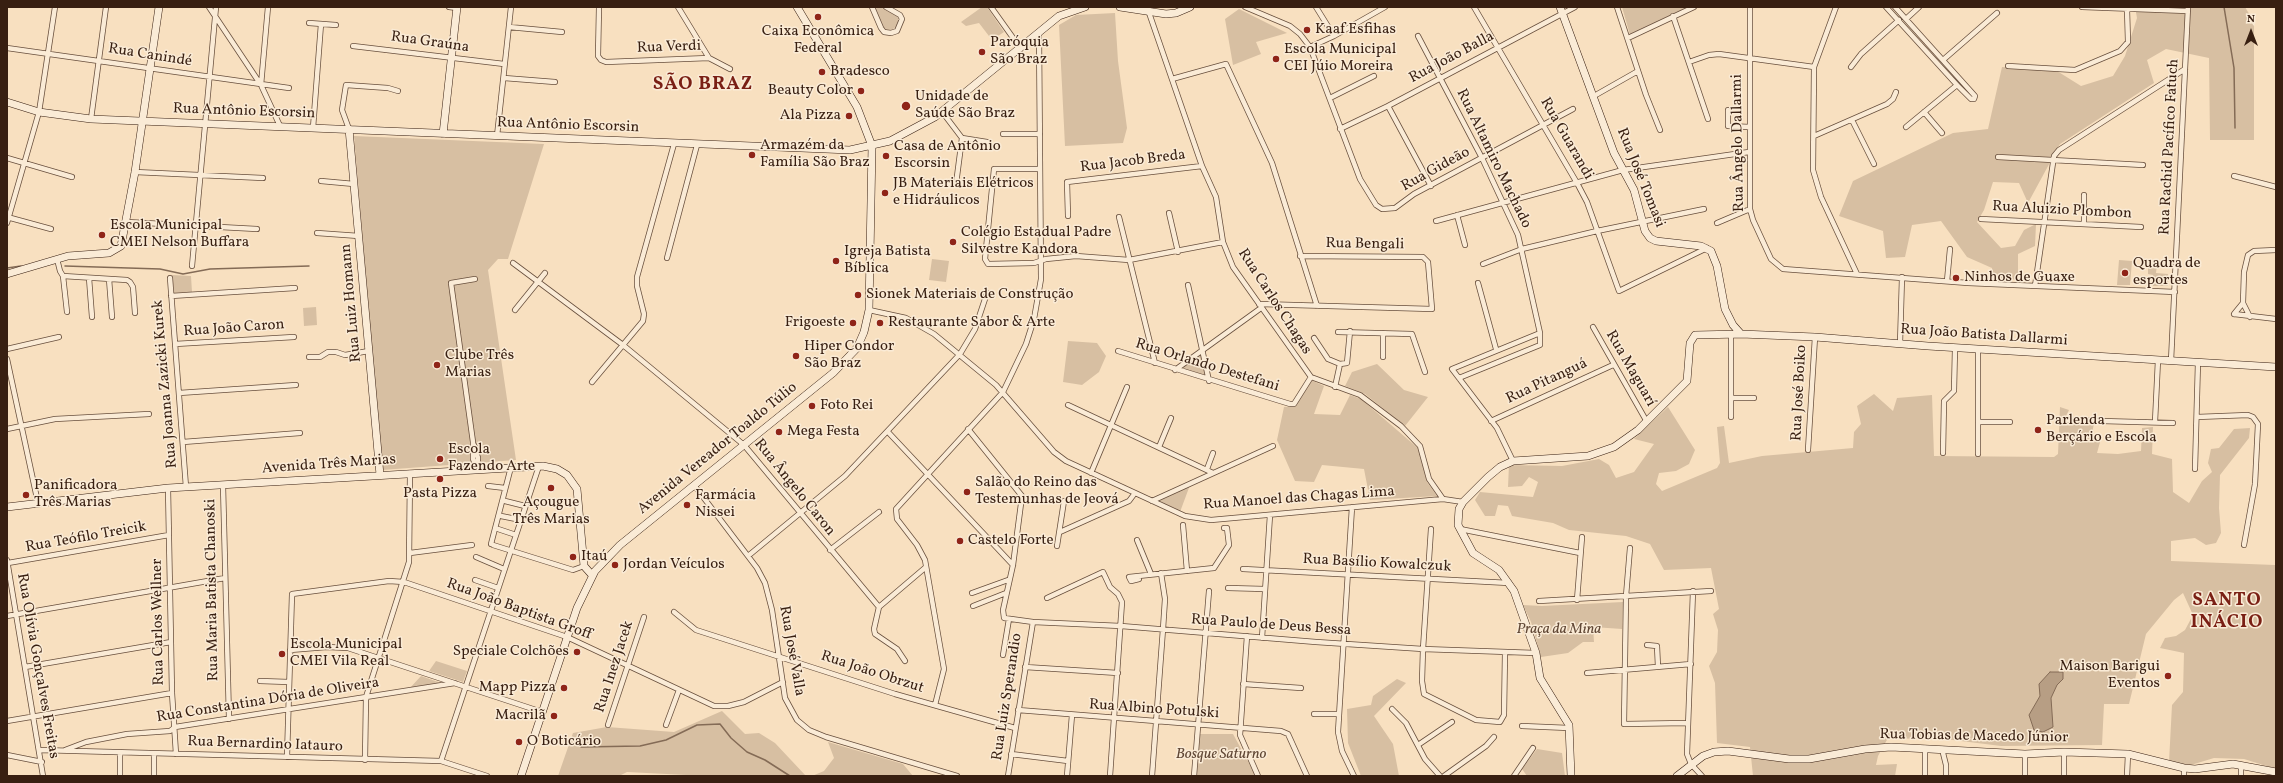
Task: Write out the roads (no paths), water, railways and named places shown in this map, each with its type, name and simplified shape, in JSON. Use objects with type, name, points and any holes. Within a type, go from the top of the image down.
[{"type":"street","points":[[7,223],[39,112],[55,7]]},
{"type":"street","points":[[91,119],[106,7]]},
{"type":"street","points":[[7,274],[57,259],[85,253],[109,253],[121,246],[127,222],[135,172],[159,7]]},
{"type":"street","points":[[209,7],[260,85],[280,126]]},
{"type":"street","points":[[192,266],[205,123],[211,77],[216,7]]},
{"type":"street","points":[[260,85],[268,7]]},
{"type":"street","points":[[443,134],[451,58],[454,7]]},
{"type":"street","points":[[497,136],[511,7]]},
{"type":"street","name":"Rua Verdi","points":[[599,7],[598,56],[606,62],[709,58],[730,69]]},
{"type":"street","points":[[678,7],[709,58]]},
{"type":"street","name":"Avenida Vereador Toaldo Túlio","points":[[521,776],[567,637],[582,596],[593,573],[612,552],[844,362],[857,348],[864,332],[869,310],[872,146],[857,107],[797,7]]},
{"type":"street","points":[[872,7],[881,28],[884,32],[891,33],[897,31],[902,19],[900,15],[886,7]]},
{"type":"street","points":[[991,7],[1020,49]]},
{"type":"street","name":"Rua Antônio Escorsin","points":[[7,102],[39,112],[91,119],[697,145],[850,150],[872,146],[911,132],[942,113],[1060,16],[1085,7]]},
{"type":"street","points":[[1120,7],[1176,13],[1190,7]]},
{"type":"street","points":[[1245,7],[1290,26],[1300,34],[1310,47],[1330,98],[1340,129]]},
{"type":"street","points":[[1316,7],[1334,36]]},
{"type":"street","points":[[1310,47],[1334,36],[1385,7]]},
{"type":"street","name":"Rua Guarandi","points":[[1474,7],[1497,48],[1545,125],[1577,183],[1597,230],[1619,291],[1708,248]]},
{"type":"street","name":"Rua João Balla","points":[[1340,129],[1388,106],[1497,48],[1561,10],[1575,7]]},
{"type":"street","points":[[1617,7],[1638,71],[1660,130]]},
{"type":"street","points":[[1628,38],[1694,7]]},
{"type":"street","name":"Rua Ângelo Dallarmi","points":[[1750,7],[1749,152],[1750,209],[1753,220],[1771,259],[1783,269],[1857,274]]},
{"type":"street","points":[[1836,7],[1814,67],[1813,170],[1821,197],[1857,274],[1947,281],[2175,292]]},
{"type":"street","points":[[1886,7],[1957,85],[1972,99],[1974,99],[1976,96],[1895,7]]},
{"type":"street","points":[[1906,19],[1919,7]]},
{"type":"street","points":[[2082,7],[2188,9]]},
{"type":"street","name":"Rua Carlos Chagas","points":[[1147,9],[1202,166],[1216,197],[1223,242],[1233,268],[1311,377],[1360,395],[1401,426],[1420,446],[1429,479],[1443,499]]},
{"type":"street","points":[[2008,66],[2074,70],[2120,51],[2128,42],[2127,9]]},
{"type":"street","name":"Rua Rachid Pacífico Fatuch","points":[[2171,361],[2188,9]]},
{"type":"street","name":"Rua José Tomasi","points":[[1561,10],[1623,170],[1634,190],[1641,222],[1650,238],[1656,241],[1708,248]]},
{"type":"street","points":[[1943,60],[1997,13]]},
{"type":"street","points":[[1673,16],[1708,119]]},
{"type":"street","points":[[1851,67],[1861,54],[1899,20]]},
{"type":"street","points":[[309,22],[336,25]]},
{"type":"street","points":[[313,128],[321,24]]},
{"type":"street","points":[[509,27],[562,32]]},
{"type":"street","points":[[935,705],[944,669],[926,567],[917,545],[897,519],[896,509],[1003,392],[1026,344],[1038,306],[1040,261],[1039,33]]},
{"type":"street","name":"Rua Altamiro Machado","points":[[1418,36],[1504,202],[1522,249],[1540,333],[1540,345],[1458,378]]},
{"type":"street","points":[[1919,42],[1923,38]]},
{"type":"street","name":"Rua Graúna","points":[[353,46],[504,64]]},
{"type":"street","name":"Rua Canindé","points":[[7,48],[289,88]]},
{"type":"street","points":[[1689,62],[1709,55],[1719,54],[1814,67]]},
{"type":"street","points":[[1172,79],[1226,64],[1257,126],[1272,163],[1300,256],[1317,306],[1260,306],[1175,370]]},
{"type":"street","points":[[2036,286],[2053,160],[2059,150],[2185,70]]},
{"type":"street","points":[[1594,96],[1638,71]]},
{"type":"street","points":[[1330,98],[1374,76]]},
{"type":"street","points":[[504,78],[555,82]]},
{"type":"street","points":[[349,129],[342,110],[346,85],[388,88],[398,91]]},
{"type":"street","points":[[1906,127],[1957,85]]},
{"type":"street","points":[[1814,136],[1887,104],[1893,99],[1896,92]]},
{"type":"street","points":[[1388,106],[1431,186]]},
{"type":"street","name":"Rua Gideão","points":[[1340,129],[1360,179],[1376,206],[1382,209],[1394,208],[1414,194],[1573,109]]},
{"type":"street","points":[[1728,110],[1728,126],[1750,127]]},
{"type":"street","points":[[1924,112],[1942,133]]},
{"type":"street","points":[[942,113],[962,138],[987,142]]},
{"type":"street","points":[[1852,120],[1874,164]]},
{"type":"street","name":"Rua Luiz Homann","points":[[349,129],[380,475]]},
{"type":"street","points":[[1003,134],[1040,134]]},
{"type":"street","points":[[922,182],[956,184],[962,138]]},
{"type":"street","points":[[592,382],[642,321],[644,314],[637,286],[637,277],[674,144]]},
{"type":"street","points":[[667,258],[697,145]]},
{"type":"street","points":[[1436,221],[1623,170],[1749,152]]},
{"type":"street","points":[[1998,157],[2143,165]]},
{"type":"street","points":[[7,158],[25,162],[72,177]]},
{"type":"street","name":"Rua Jacob Breda","points":[[1068,216],[1067,182],[1202,166]]},
{"type":"street","points":[[1040,169],[994,169],[985,260],[988,264],[1034,263],[1076,256],[1129,260],[1178,252],[1223,242]]},
{"type":"street","points":[[135,172],[263,178]]},
{"type":"street","points":[[2234,176],[2276,187]]},
{"type":"street","points":[[321,181],[354,184]]},
{"type":"street","points":[[2084,195],[2084,224]]},
{"type":"street","points":[[1483,264],[1522,249],[1597,230],[1704,209]]},
{"type":"street","points":[[1717,223],[1750,209]]},
{"type":"street","points":[[1169,214],[1178,252]]},
{"type":"street","points":[[1457,215],[1465,245]]},
{"type":"street","points":[[8,217],[51,229]]},
{"type":"street","points":[[1119,217],[1155,363]]},
{"type":"street","name":"Rua Aluizio Plombon","points":[[1981,219],[2141,227]]},
{"type":"street","points":[[127,222],[196,227],[257,229]]},
{"type":"street","points":[[317,233],[359,236]]},
{"type":"street","points":[[1708,248],[1716,260],[1726,309],[1732,325],[1741,334]]},
{"type":"street","points":[[1947,281],[1950,249]]},
{"type":"street","points":[[2276,250],[2254,252],[2248,256],[2244,272],[2242,303],[2234,314],[2276,319]]},
{"type":"street","name":"Rua Bengali","points":[[1300,256],[1424,257],[1428,262],[1432,309],[1317,306]]},
{"type":"street","points":[[57,259],[63,276],[68,312]]},
{"type":"street","name":"Rua Ângelo Caron","points":[[513,263],[623,345],[744,445],[879,607]]},
{"type":"street","points":[[515,310],[545,273]]},
{"type":"street","points":[[63,276],[130,282],[133,287],[135,313]]},
{"type":"street","points":[[1900,344],[1902,277]]},
{"type":"street","points":[[89,278],[92,317]]},
{"type":"street","name":"Rua Joanna Zazicki Kurek","points":[[170,278],[186,487]]},
{"type":"street","points":[[109,279],[112,317]]},
{"type":"street","points":[[475,279],[451,283],[473,442],[478,458],[477,469]]},
{"type":"street","points":[[1478,283],[1496,349]]},
{"type":"street","points":[[1188,285],[1209,381]]},
{"type":"street","points":[[171,296],[295,288]]},
{"type":"street","points":[[748,556],[801,514],[845,476],[960,354],[976,329],[987,293]]},
{"type":"street","points":[[2242,303],[2250,317]]},
{"type":"street","name":"Rua Manoel das Chagas Lima","points":[[869,310],[906,318],[921,326],[960,354],[1003,392],[1054,452],[1091,473],[1185,516],[1197,519],[1270,515],[1443,499],[1463,502]]},
{"type":"street","points":[[1731,417],[1728,334],[1732,325]]},
{"type":"street","name":"Rua Maguarí","points":[[1593,328],[1612,365],[1647,422]]},
{"type":"street","points":[[1338,332],[1412,334],[1425,372]]},
{"type":"street","points":[[1314,338],[1328,359],[1340,364],[1347,363],[1349,359],[1350,332]]},
{"type":"street","points":[[1383,333],[1383,357]]},
{"type":"street","points":[[1513,461],[1491,421],[1452,369],[1496,349],[1540,333]]},
{"type":"street","name":"Rua João Batista Dallarmi","points":[[1647,422],[1687,381],[1692,338],[1699,334],[1815,336],[1954,348],[2276,367]]},
{"type":"street","name":"Rua José Boiko","points":[[1808,450],[1815,336]]},
{"type":"street","points":[[7,349],[59,337]]},
{"type":"street","name":"Rua João Caron","points":[[175,344],[294,337]]},
{"type":"street","points":[[1943,453],[1944,401],[1954,391],[1954,348]]},
{"type":"street","points":[[1978,349],[1978,454]]},
{"type":"street","points":[[309,357],[320,357],[328,352],[336,352],[345,355],[369,350]]},
{"type":"street","name":"Rua Orlando Destefani","points":[[1118,350],[1209,381],[1290,404],[1294,404],[1311,377]]},
{"type":"street","points":[[7,359],[38,503]]},
{"type":"street","points":[[2155,422],[2158,360]]},
{"type":"street","points":[[2195,469],[2198,362]]},
{"type":"street","points":[[1335,387],[1340,364]]},
{"type":"street","name":"Rua Pitanguá","points":[[1491,421],[1612,365]]},
{"type":"street","points":[[179,393],[296,385]]},
{"type":"street","points":[[1091,473],[1127,387]]},
{"type":"street","points":[[1731,398],[1754,398]]},
{"type":"street","points":[[1068,405],[1213,473]]},
{"type":"street","points":[[7,429],[55,419],[149,414]]},
{"type":"street","points":[[2196,417],[2248,415],[2253,417],[2258,424],[2255,484],[2244,545]]},
{"type":"street","points":[[1158,447],[1171,418]]},
{"type":"street","points":[[2066,420],[2173,423]]},
{"type":"street","points":[[1571,776],[1569,728],[1560,710],[1540,678],[1536,653],[1510,583],[1499,570],[1473,553],[1460,529],[1458,518],[1463,502],[1500,467],[1513,461],[1588,456],[1614,447],[1647,422]]},
{"type":"street","points":[[1978,422],[2010,422]]},
{"type":"street","points":[[968,429],[1022,496],[1013,565],[1008,580],[1006,593],[973,606]]},
{"type":"street","points":[[888,432],[1013,565]]},
{"type":"street","points":[[183,442],[300,433]]},
{"type":"street","points":[[1152,501],[1273,446]]},
{"type":"street","points":[[1207,469],[1213,453]]},
{"type":"street","points":[[441,762],[539,466]]},
{"type":"street","name":"Avenida Três Marias","points":[[7,507],[168,488],[539,466],[562,472],[574,484],[579,501],[584,566]]},
{"type":"street","points":[[511,467],[492,544],[573,570],[584,566],[593,573]]},
{"type":"street","points":[[365,760],[366,697],[404,582],[410,553],[410,473]]},
{"type":"street","name":"Rua Maria Batista Chanoski","points":[[223,485],[229,719]]},
{"type":"street","name":"Rua José Valla","points":[[694,485],[762,575],[768,591],[782,682],[787,702],[793,715],[809,730],[826,737],[957,776]]},
{"type":"street","points":[[488,486],[505,488]]},
{"type":"street","name":"Rua Carlos Wellner","points":[[168,488],[172,693],[176,754]]},
{"type":"street","points":[[1060,532],[1129,501],[1135,493]]},
{"type":"street","points":[[505,501],[525,506]]},
{"type":"street","points":[[1057,546],[1064,501]]},
{"type":"street","points":[[1352,507],[1339,714],[1339,741],[1354,776]]},
{"type":"street","points":[[830,550],[879,512]]},
{"type":"street","points":[[1262,638],[1270,515]]},
{"type":"street","points":[[501,516],[521,520]]},
{"type":"street","points":[[1183,525],[1187,570]]},
{"type":"street","points":[[1139,579],[1131,580],[1129,577],[1214,568],[1229,545],[1227,528],[1224,528]]},
{"type":"street","points":[[498,529],[516,535]]},
{"type":"street","points":[[1431,529],[1429,579],[1423,649],[1424,694],[1476,720],[1500,722],[1504,715],[1505,652]]},
{"type":"street","points":[[1460,529],[1580,553]]},
{"type":"street","name":"Rua Teófilo Treicik","points":[[7,562],[169,536]]},
{"type":"street","points":[[1577,600],[1582,537]]},
{"type":"street","points":[[1137,540],[1151,574]]},
{"type":"street","points":[[410,553],[472,545]]},
{"type":"street","points":[[1630,548],[1626,596],[1624,724],[1687,723]]},
{"type":"street","points":[[584,556],[593,573]]},
{"type":"street","points":[[476,557],[504,569]]},
{"type":"street","name":"Rua Olívia Gonçalves Freitas","points":[[7,562],[40,750],[43,776]]},
{"type":"street","points":[[905,661],[897,649],[875,634],[874,629],[879,607],[926,567]]},
{"type":"street","name":"Rua Basílio Kowalczuk","points":[[1243,569],[1510,583]]},
{"type":"street","points":[[1047,598],[1102,572],[1110,588],[1118,594],[1122,602],[1110,776]]},
{"type":"street","points":[[1152,776],[1164,630],[1165,599],[1161,573]]},
{"type":"street","points":[[7,616],[225,578]]},
{"type":"street","points":[[475,580],[498,588]]},
{"type":"street","points":[[972,593],[1008,580]]},
{"type":"street","name":"Rua João Baptista Groff","points":[[290,650],[292,594],[390,581],[404,582],[567,637],[708,704],[728,706],[751,699],[782,682]]},
{"type":"street","points":[[1228,588],[1265,589]]},
{"type":"street","points":[[1194,776],[1209,591]]},
{"type":"street","points":[[1539,601],[1577,600],[1711,591]]},
{"type":"street","points":[[1693,592],[1687,754],[1690,764],[1702,776]]},
{"type":"street","name":"Rua Paulo de Deus Bessa","points":[[1006,593],[1003,610],[1004,618],[1033,622],[1121,626],[1262,638],[1423,649],[1536,653]]},
{"type":"street","name":"Rua João Obrzut","points":[[674,612],[699,631],[935,705],[1015,728]]},
{"type":"street","name":"Rua Inez Jacek","points":[[608,725],[644,617]]},
{"type":"street","points":[[1003,655],[1009,619]]},
{"type":"street","name":"Rua Luiz Sperandio","points":[[1008,776],[1033,622]]},
{"type":"street","points":[[1247,636],[1240,735],[1258,776]]},
{"type":"street","points":[[25,667],[171,642]]},
{"type":"street","points":[[1647,646],[1657,646],[1658,668]]},
{"type":"street","points":[[287,757],[290,650],[342,647],[466,686],[542,712]]},
{"type":"street","points":[[1587,673],[1691,664]]},
{"type":"street","points":[[1025,667],[1118,673]]},
{"type":"street","points":[[260,682],[289,682]]},
{"type":"street","name":"Rua Constantina Dória de Oliveira","points":[[63,751],[93,740],[140,732],[170,731],[175,728],[455,683]]},
{"type":"street","points":[[1243,684],[1301,688]]},
{"type":"street","points":[[666,725],[679,690]]},
{"type":"street","points":[[7,721],[172,693]]},
{"type":"street","points":[[1392,709],[1406,723],[1425,759],[1440,776]]},
{"type":"street","name":"Rua Albino Potulski","points":[[1018,710],[1269,729],[1288,734],[1306,776]]},
{"type":"street","points":[[1314,714],[1339,714]]},
{"type":"street","points":[[1067,776],[1072,715]]},
{"type":"street","points":[[1418,745],[1452,722]]},
{"type":"street","points":[[1522,726],[1569,728]]},
{"type":"street","points":[[1444,776],[1486,746],[1494,737]]},
{"type":"street","points":[[1514,776],[1533,748]]},
{"type":"street","name":"Rua Tobias de Macedo Júnior","points":[[1677,776],[1690,764],[1703,756],[1714,752],[1728,751],[1789,759],[1809,759],[1876,748],[1942,748],[2025,754],[2064,752],[2128,754],[2184,768],[2195,769],[2224,764],[2241,765],[2276,772]]},
{"type":"street","points":[[1925,748],[1925,776]]},
{"type":"street","points":[[1942,748],[1946,765],[1946,776]]},
{"type":"street","name":"Rua Bernardino Iatauro","points":[[40,750],[441,762],[487,776]]},
{"type":"street","points":[[2064,752],[2064,776]]},
{"type":"street","points":[[120,753],[120,776]]},
{"type":"street","points":[[154,754],[154,776]]},
{"type":"street","points":[[1011,754],[1068,761]]},
{"type":"street","points":[[2025,754],[2025,776]]},
{"type":"street","points":[[2127,776],[2128,754]]},
{"type":"street","points":[[7,755],[42,762]]},
{"type":"street","points":[[2241,765],[2241,776]]},
{"type":"street","points":[[2184,768],[2184,776]]},
{"type":"waterway","points":[[2224,7],[2234,68],[2235,128]]},
{"type":"waterway","points":[[7,268],[21,266]]},
{"type":"waterway","points":[[65,266],[160,269],[183,274],[210,269],[309,266]]},
{"type":"waterway","points":[[581,747],[640,746],[666,740],[697,725],[720,724],[731,738],[747,752],[765,760],[790,776]]},
{"type":"place","name":"Caixa Econômica Federal","points":[[818,17]]},
{"type":"place","name":"Kaaf Esfihas","points":[[1307,30]]},
{"type":"place","name":"Paróquia São Braz","points":[[982,52]]},
{"type":"place","name":"Escola Municipal CEI Júio Moreira","points":[[1276,59]]},
{"type":"place","name":"Bradesco","points":[[822,72]]},
{"type":"place","name":"Beauty Color","points":[[861,91]]},
{"type":"place","name":"Unidade de Saúde São Braz","points":[[906,106]]},
{"type":"place","name":"Ala Pizza","points":[[849,116]]},
{"type":"place","name":"Armazém da Família São Braz","points":[[752,155]]},
{"type":"place","name":"Casa de Antônio Escorsin","points":[[886,156]]},
{"type":"place","name":"JB Materiais Elétricos e Hidráulicos","points":[[885,193]]},
{"type":"place","name":"Escola Municipal CMEI Nelson Buffara","points":[[102,235]]},
{"type":"place","name":"Colégio Estadual Padre Silvestre Kandora","points":[[953,242]]},
{"type":"place","name":"Igreja Batista Bíblica","points":[[836,261]]},
{"type":"place","name":"Quadra de esportes","points":[[2125,273]]},
{"type":"place","name":"Ninhos de Guaxe","points":[[1956,278]]},
{"type":"place","name":"Sionek Materiais de Construção","points":[[858,295]]},
{"type":"place","name":"Frigoeste","points":[[853,323]]},
{"type":"place","name":"Restaurante Sabor & Arte","points":[[880,323]]},
{"type":"place","name":"Hiper Condor São Braz","points":[[796,356]]},
{"type":"place","name":"Clube Três Marias","points":[[437,365]]},
{"type":"place","name":"Foto Rei","points":[[812,406]]},
{"type":"place","name":"Parlenda Berçário e Escola","points":[[2038,430]]},
{"type":"place","name":"Mega Festa","points":[[779,432]]},
{"type":"place","name":"Escola Fazendo Arte","points":[[440,459]]},
{"type":"place","name":"Pasta Pizza","points":[[440,479]]},
{"type":"place","name":"Açougue Três Marias","points":[[551,488]]},
{"type":"place","name":"Salão do Reino das Testemunhas de Jeová","points":[[967,492]]},
{"type":"place","name":"Panificadora Três Marias","points":[[26,495]]},
{"type":"place","name":"Farmácia Nissei","points":[[687,505]]},
{"type":"place","name":"Castelo Forte","points":[[960,541]]},
{"type":"place","name":"Itaú","points":[[573,557]]},
{"type":"place","name":"Jordan Veículos","points":[[615,565]]},
{"type":"place","name":"Speciale Colchões","points":[[577,652]]},
{"type":"place","name":"Escola Municipal CMEI Vila Real","points":[[282,654]]},
{"type":"place","name":"Maison Barigui Eventos","points":[[2168,676]]},
{"type":"place","name":"Mapp Pizza","points":[[564,688]]},
{"type":"place","name":"Macrilã","points":[[554,716]]},
{"type":"place","name":"O Boticário","points":[[519,742]]},
{"type":"district","name":"SÃO BRAZ","points":[[703,86]]},
{"type":"district","name":"SANTO INÁCIO","points":[[2227,613]]},
{"type":"park label","name":"Praça da Mina","points":[[1559,630]]},
{"type":"park label","name":"Bosque Saturno","points":[[1221,755]]}]
